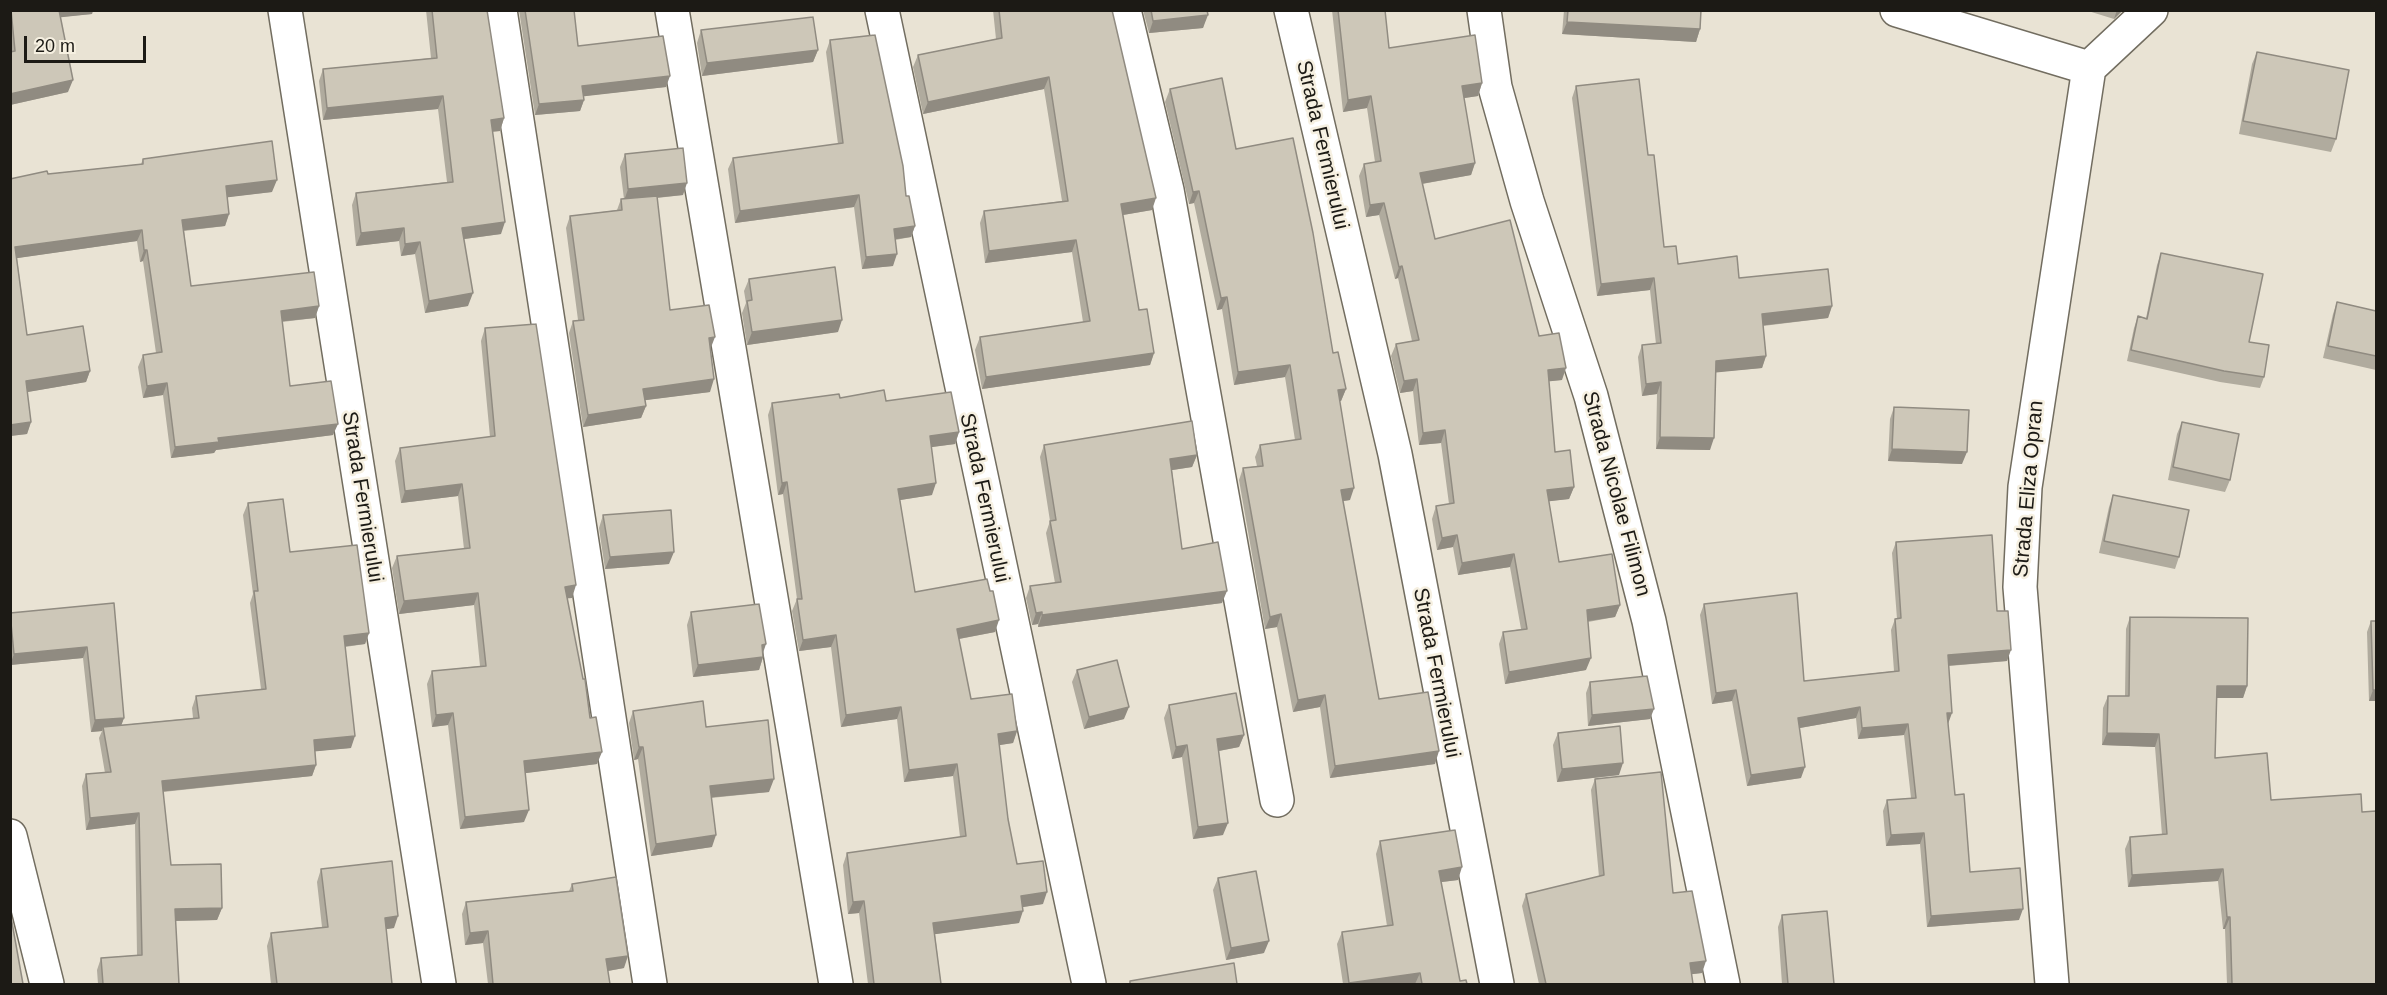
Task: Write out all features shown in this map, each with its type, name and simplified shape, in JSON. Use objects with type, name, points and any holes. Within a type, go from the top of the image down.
[{"type":"street","name":"Strada Fermierului","points":[[285,10],[439,984]]},
{"type":"street","points":[[500,10],[650,984]]},
{"type":"street","points":[[672,10],[836,984]]},
{"type":"street","name":"Strada Fermierului","points":[[882,10],[1089,984]]},
{"type":"street","points":[[1124,10],[1167,190],[1277,800]]},
{"type":"street","name":"Strada Fermierului","points":[[1291,10],[1395,453],[1497,984]]},
{"type":"street","name":"Strada Nicolae Filimon","points":[[1484,10],[1495,87],[1527,201],[1591,396],[1649,621],[1723,984]]},
{"type":"street","points":[[1897,10],[2089,68],[2151,10]]},
{"type":"street","name":"Strada Eliza Opran","points":[[2052,984],[2020,587],[2025,487],[2089,68]]},
{"type":"street","points":[[10,836],[47,984]]},
{"type":"building","points":[[11,10],[59,10],[73,80],[10,94],[10,52],[15,51]]},
{"type":"building","points":[[432,10],[487,10],[504,118],[491,120],[505,222],[462,228],[473,293],[429,301],[420,242],[405,244],[404,228],[361,233],[356,193],[453,182],[443,96],[327,108],[323,69],[437,58]]},
{"type":"building","points":[[525,10],[574,10],[578,46],[663,36],[670,76],[582,86],[584,100],[539,104]]},
{"type":"building","points":[[999,10],[1112,10],[1156,198],[1121,204],[1139,310],[1147,309],[1154,353],[986,377],[980,337],[1090,321],[1076,240],[989,251],[984,211],[1068,201],[1049,77],[928,102],[918,55],[1002,38]]},
{"type":"building","points":[[1151,10],[1207,10],[1208,15],[1153,21]]},
{"type":"building","points":[[1338,10],[1385,10],[1389,48],[1475,35],[1482,83],[1462,86],[1475,163],[1420,173],[1435,239],[1510,220],[1539,336],[1559,333],[1566,368],[1548,370],[1555,452],[1570,450],[1574,487],[1547,490],[1559,562],[1612,554],[1620,605],[1587,610],[1591,658],[1509,672],[1503,632],[1527,629],[1514,554],[1462,563],[1457,535],[1442,538],[1436,506],[1454,503],[1445,430],[1423,433],[1417,379],[1404,381],[1396,344],[1419,340],[1402,266],[1399,267],[1384,203],[1370,205],[1364,164],[1381,161],[1371,96],[1348,100]]},
{"type":"building","points":[[1568,10],[1701,10],[1700,29],[1567,22]]},
{"type":"building","points":[[813,17],[818,50],[707,63],[701,30]]},
{"type":"building","points":[[875,35],[903,166],[906,196],[909,196],[915,226],[894,229],[897,254],[866,257],[859,195],[740,211],[733,158],[843,143],[830,40]]},
{"type":"building","points":[[2257,52],[2349,70],[2336,139],[2243,121]]},
{"type":"building","points":[[1222,78],[1236,149],[1293,138],[1313,233],[1333,353],[1338,352],[1346,389],[1338,390],[1354,488],[1341,490],[1379,699],[1428,692],[1439,751],[1335,766],[1325,695],[1298,700],[1281,614],[1270,617],[1243,468],[1263,466],[1260,445],[1301,439],[1290,365],[1238,372],[1227,297],[1221,298],[1199,191],[1193,192],[1170,89]]},
{"type":"building","points":[[1639,79],[1648,155],[1654,155],[1664,247],[1676,246],[1678,264],[1737,256],[1739,278],[1828,269],[1832,306],[1762,314],[1766,356],[1716,361],[1714,438],[1660,437],[1661,382],[1646,384],[1642,345],[1661,343],[1654,278],[1601,284],[1576,86]]},
{"type":"building","points":[[272,141],[277,180],[226,186],[229,214],[182,220],[191,286],[314,272],[319,306],[281,311],[290,386],[331,381],[338,424],[218,438],[219,442],[175,447],[167,383],[147,386],[143,355],[162,352],[142,230],[15,247],[27,335],[83,326],[90,371],[26,381],[31,422],[10,425],[10,179],[47,171],[48,174],[143,164],[143,159]]},
{"type":"building","points":[[683,148],[687,183],[628,189],[625,154]]},
{"type":"building","points":[[657,196],[670,310],[709,305],[715,337],[709,338],[714,379],[643,389],[646,406],[588,415],[573,321],[584,320],[570,216],[622,210],[621,199]]},
{"type":"building","points":[[2161,253],[2263,274],[2249,342],[2269,345],[2264,377],[2224,371],[2131,350],[2138,316],[2147,319]]},
{"type":"building","points":[[835,267],[842,320],[752,332],[747,301],[752,300],[749,279]]},
{"type":"building","points":[[2337,302],[2376,311],[2376,356],[2328,346]]},
{"type":"building","points":[[536,324],[576,585],[565,587],[583,679],[585,679],[590,718],[596,717],[602,752],[524,761],[529,810],[465,817],[453,713],[436,715],[432,671],[486,666],[478,593],[404,601],[397,556],[470,548],[462,484],[405,491],[400,448],[495,436],[485,328]]},
{"type":"building","points":[[884,390],[886,401],[951,392],[959,432],[930,436],[936,483],[898,489],[915,592],[987,579],[990,591],[993,591],[999,620],[957,629],[971,699],[1012,694],[1017,731],[998,734],[1008,819],[1017,864],[1043,861],[1047,892],[1021,896],[1023,911],[933,923],[941,984],[874,984],[864,901],[853,902],[847,853],[966,836],[957,764],[909,770],[901,707],[846,715],[836,635],[803,640],[797,599],[802,599],[787,482],[782,483],[772,403],[839,394],[840,398]]},
{"type":"building","points":[[1894,407],[1969,410],[1967,452],[1892,449]]},
{"type":"building","points":[[1192,421],[1197,455],[1170,459],[1182,549],[1218,542],[1227,591],[1042,615],[1042,612],[1036,613],[1030,586],[1061,582],[1050,521],[1056,520],[1044,445]]},
{"type":"building","points":[[2182,422],[2239,434],[2230,480],[2173,467]]},
{"type":"building","points":[[2113,495],[2189,510],[2179,557],[2104,541]]},
{"type":"building","points":[[283,499],[290,552],[357,545],[369,633],[344,636],[355,736],[314,740],[316,765],[162,781],[171,865],[221,864],[222,908],[175,909],[179,984],[103,984],[101,958],[142,955],[139,813],[90,818],[86,774],[111,772],[103,727],[199,718],[196,696],[266,689],[254,591],[258,591],[248,503]]},
{"type":"building","points":[[671,510],[674,552],[610,557],[603,515]]},
{"type":"building","points":[[1992,535],[1997,611],[2008,611],[2011,650],[1948,655],[1952,713],[1947,713],[1955,795],[1964,794],[1970,872],[2020,868],[2023,909],[1931,916],[1924,833],[1891,835],[1887,800],[1916,798],[1908,724],[1862,728],[1860,707],[1798,718],[1805,767],[1751,775],[1736,690],[1716,693],[1704,604],[1797,593],[1804,681],[1899,671],[1895,619],[1901,618],[1896,542]]},
{"type":"building","points":[[114,603],[124,718],[95,720],[87,647],[14,654],[10,613]]},
{"type":"building","points":[[759,604],[766,644],[762,645],[763,657],[698,665],[691,612]]},
{"type":"building","points":[[2130,617],[2248,618],[2247,686],[2217,686],[2215,758],[2267,753],[2271,800],[2361,794],[2362,812],[2376,811],[2376,984],[2232,984],[2230,917],[2227,917],[2223,869],[2132,875],[2130,837],[2167,834],[2159,734],[2107,733],[2108,696],[2129,696]]},
{"type":"building","points":[[2371,621],[2376,621],[2376,690],[2373,690]]},
{"type":"building","points":[[1117,660],[1129,707],[1089,717],[1077,670]]},
{"type":"building","points":[[1647,676],[1654,709],[1592,715],[1590,682]]},
{"type":"building","points":[[1236,693],[1244,735],[1217,739],[1228,823],[1198,827],[1187,745],[1176,747],[1169,705]]},
{"type":"building","points":[[703,701],[706,727],[768,720],[774,779],[710,786],[716,835],[656,844],[643,747],[639,747],[633,711]]},
{"type":"building","points":[[1620,726],[1623,763],[1562,769],[1558,733]]},
{"type":"building","points":[[1661,772],[1673,893],[1692,891],[1706,961],[1690,963],[1693,984],[1546,984],[1526,894],[1604,875],[1595,779]]},
{"type":"building","points":[[1455,830],[1462,867],[1439,871],[1460,981],[1466,980],[1467,984],[1422,984],[1420,973],[1349,983],[1342,932],[1393,925],[1380,841]]},
{"type":"building","points":[[392,861],[398,916],[385,918],[392,984],[277,984],[271,933],[328,927],[321,869]]},
{"type":"building","points":[[1256,871],[1269,941],[1231,948],[1218,878]]},
{"type":"building","points":[[616,877],[628,956],[606,959],[610,984],[493,984],[488,931],[470,933],[466,902],[573,891],[572,884]]},
{"type":"building","points":[[1827,911],[1834,984],[1788,984],[1782,915]]},
{"type":"building","points":[[11,917],[23,984],[10,984]]},
{"type":"building","points":[[1234,963],[1237,984],[1130,984],[1130,981]]}]
